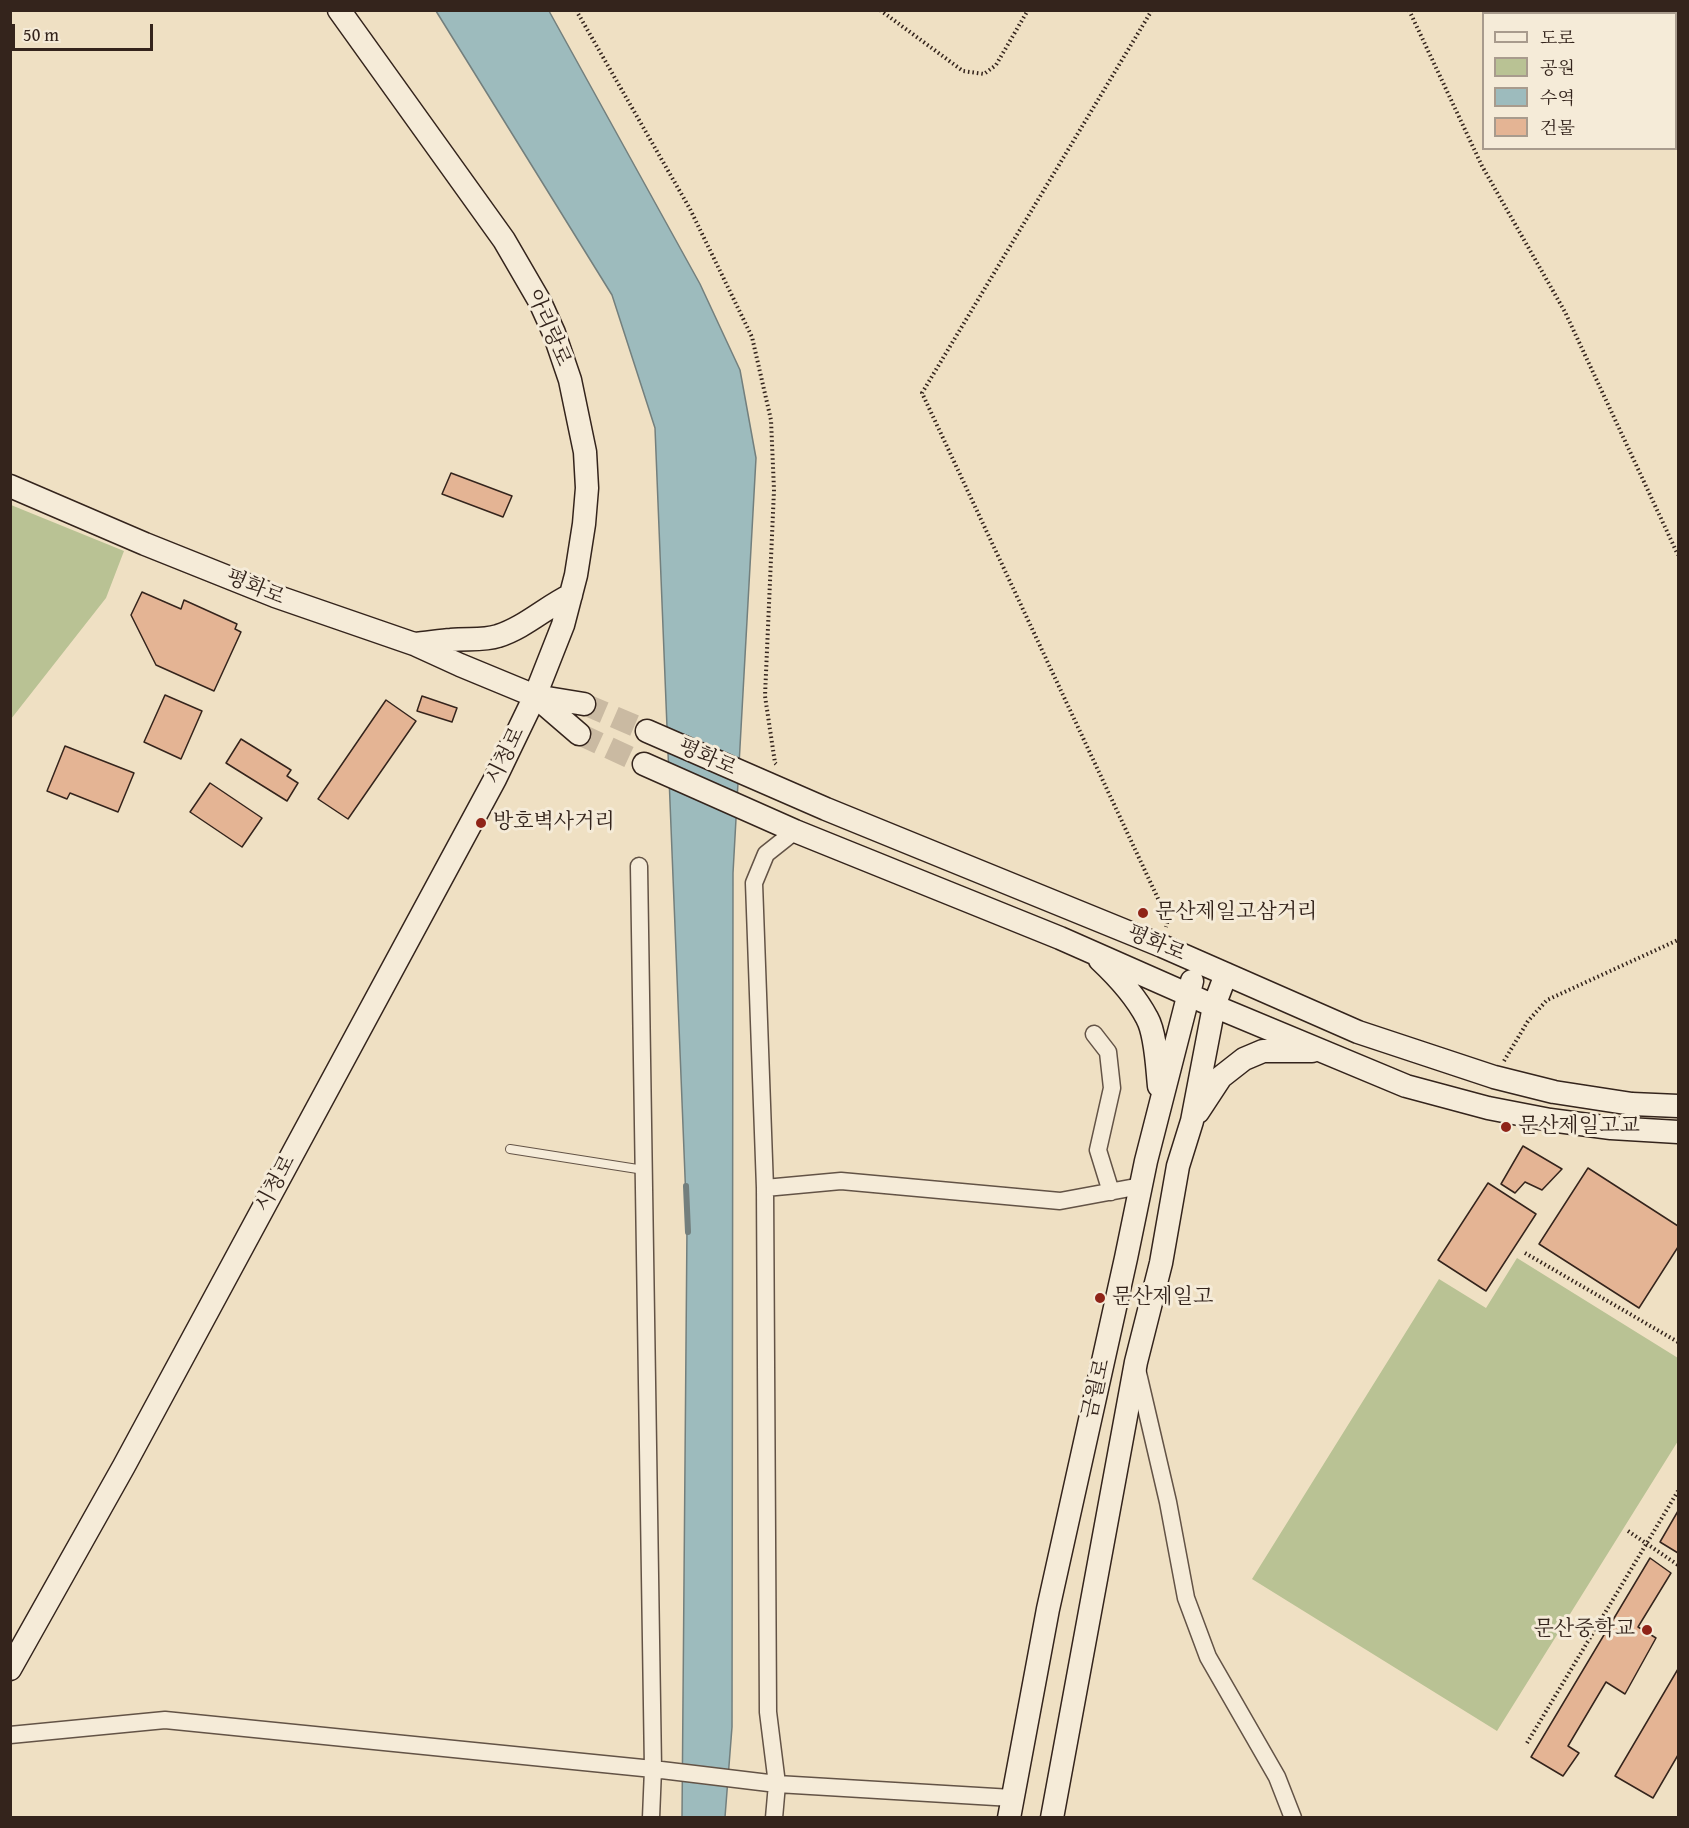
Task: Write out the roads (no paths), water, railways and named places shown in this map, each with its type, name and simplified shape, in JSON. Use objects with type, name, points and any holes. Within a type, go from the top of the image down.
[{"type":"main road","name":"아리랑로","points":[[339,10],[504,240],[540,302],[554,333],[570,380],[585,452],[584,524],[576,575],[563,625],[535,696]]},
{"type":"main road","name":"평화로","points":[[10,486],[145,544],[283,599],[414,644],[460,666],[535,696],[584,704]]},
{"type":"main road","points":[[414,644],[497,637],[571,595]]},
{"type":"main road","name":"평화로","points":[[535,696],[579,734]]},
{"type":"main road","name":"시청로","points":[[10,1669],[124,1466],[495,779],[535,696]]},
{"type":"main road","name":"평화로","points":[[647,731],[755,779],[1162,946],[1358,1032],[1494,1077],[1554,1092],[1632,1104],[1678,1106]]},
{"type":"main road","name":"평화로","points":[[644,764],[795,831],[1093,953],[1407,1086],[1488,1108],[1550,1120],[1678,1132]]},
{"type":"main road","points":[[1093,953],[1116,975],[1148,1019],[1156,1053],[1161,1104]]},
{"type":"main road","name":"금월로","points":[[1011,1808],[1048,1609],[1146,1161],[1188,994],[1199,963]]},
{"type":"main road","name":"금월로","points":[[1052,1818],[1136,1362],[1161,1263],[1178,1166],[1192,1121],[1214,1006],[1226,974]]},
{"type":"main road","points":[[1192,1121],[1221,1077],[1244,1059],[1263,1052],[1323,1051]]},
{"type":"street","points":[[774,1818],[768,1712],[765,1188],[754,883],[766,854],[795,831]]},
{"type":"street","points":[[639,866],[658,1770],[651,1818]]},
{"type":"street","points":[[1094,1034],[1108,1052],[1112,1088],[1098,1150],[1111,1192]]},
{"type":"street","points":[[765,1188],[841,1181],[1060,1201],[1141,1186]]},
{"type":"street","points":[[1136,1362],[1168,1502],[1186,1598],[1208,1657],[1277,1777],[1293,1818]]},
{"type":"street","points":[[10,1735],[165,1720],[1011,1808]]},
{"type":"lane","points":[[510,1149],[644,1170]]},
{"type":"water","points":[[436,11],[549,11],[700,284],[740,370],[756,458],[733,873],[732,1727],[725,1817],[682,1817],[687,1226],[655,428],[612,295]]},
{"type":"waterway","points":[[686,1186],[688,1232]]},
{"type":"tunnel","points":[[584,704],[647,731]]},
{"type":"tunnel","points":[[579,734],[644,764]]},
{"type":"place","name":"방호벽사거리","points":[[481,823]]},
{"type":"place","name":"문산제일고삼거리","points":[[1143,913]]},
{"type":"place","name":"문산제일고교","points":[[1506,1127]]},
{"type":"place","name":"문산제일고","points":[[1100,1298]]},
{"type":"place","name":"문산중학교","points":[[1647,1630]]}]
